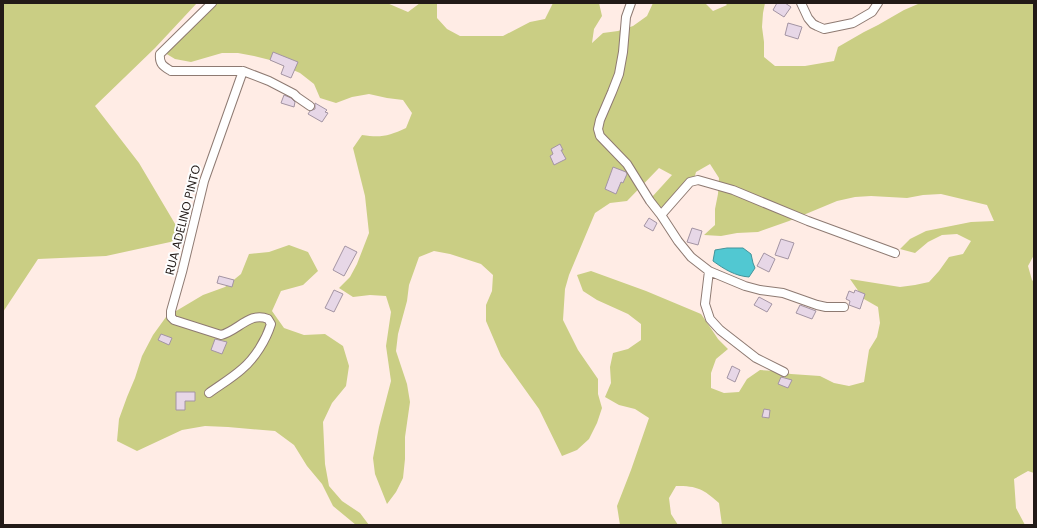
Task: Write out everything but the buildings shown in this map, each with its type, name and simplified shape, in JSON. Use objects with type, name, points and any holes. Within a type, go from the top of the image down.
[{"type":"street","points":[[212,3],[160,54],[162,66],[171,71],[244,71],[294,94],[310,106]]},
{"type":"street","points":[[631,3],[626,17],[623,52],[619,74],[600,120],[598,129],[600,136],[627,164],[650,201],[690,257],[709,270],[745,286],[782,293],[826,307],[844,307]]},
{"type":"street","points":[[801,3],[808,18],[813,24],[824,29],[853,23],[872,12],[878,3]]},
{"type":"street","name":"RUA ADELINO PINTO","points":[[209,393],[243,368],[255,355],[268,334],[270,324],[268,319],[256,317],[240,324],[227,334],[221,335],[174,320],[171,317],[171,311],[204,180],[244,71]]},
{"type":"street","points":[[661,215],[690,182],[698,180],[733,190],[808,221],[895,253]]},
{"type":"street","points":[[709,270],[705,304],[710,319],[720,330],[756,358],[784,372]]},
{"type":"green space","points":[[3,3],[197,3],[155,48],[95,106],[139,163],[184,239],[106,256],[38,259],[3,312]]},
{"type":"green space","points":[[216,3],[387,3],[408,12],[420,3],[437,3],[437,18],[447,29],[460,36],[503,36],[530,22],[545,19],[553,3],[599,3],[602,16],[594,29],[592,43],[603,33],[618,31],[633,26],[647,16],[653,3],[705,3],[713,11],[727,5],[725,3],[765,3],[762,27],[764,57],[775,66],[805,66],[834,61],[838,47],[904,10],[918,4],[1034,3],[1034,255],[1028,266],[1034,282],[1034,473],[1028,471],[1014,479],[1016,508],[1025,525],[722,525],[719,503],[700,489],[676,486],[669,498],[671,514],[678,525],[620,525],[617,506],[649,418],[635,409],[619,405],[605,397],[611,383],[610,367],[613,353],[628,349],[641,340],[641,324],[628,314],[597,300],[583,291],[577,275],[591,271],[646,291],[701,314],[718,339],[728,349],[716,359],[711,373],[711,388],[724,393],[739,392],[747,379],[760,370],[820,376],[834,383],[849,386],[864,382],[869,350],[877,337],[880,323],[878,307],[864,299],[850,279],[900,287],[929,282],[949,257],[963,254],[971,241],[957,234],[942,235],[928,242],[915,253],[900,249],[910,239],[926,231],[971,222],[994,221],[987,205],[941,194],[907,198],[871,196],[855,197],[837,201],[758,232],[737,233],[721,236],[704,235],[715,225],[715,209],[718,194],[719,178],[710,164],[696,172],[692,186],[681,198],[652,212],[652,197],[672,175],[659,168],[627,201],[610,203],[595,213],[569,275],[565,289],[563,320],[578,350],[598,379],[598,394],[602,408],[589,439],[577,450],[562,456],[539,409],[501,356],[486,321],[486,305],[492,291],[493,275],[481,264],[450,254],[434,251],[419,257],[409,285],[407,301],[398,334],[396,351],[407,384],[410,402],[405,437],[403,478],[396,492],[387,504],[375,474],[373,458],[379,427],[391,381],[386,346],[391,312],[386,296],[370,295],[353,297],[339,288],[350,277],[357,264],[369,233],[365,196],[353,148],[362,135],[385,136],[406,128],[412,113],[403,100],[369,94],[352,97],[336,103],[320,98],[314,84],[300,73],[270,60],[254,56],[238,53],[222,53],[191,62],[175,59],[165,53]]},
{"type":"green space","points":[[289,245],[308,252],[318,271],[303,285],[281,291],[272,311],[284,328],[304,335],[325,334],[343,346],[349,366],[346,386],[332,403],[323,422],[325,464],[329,486],[342,501],[360,513],[369,525],[356,525],[333,506],[322,484],[307,466],[294,445],[275,431],[205,426],[182,430],[137,451],[117,441],[119,419],[142,356],[153,335],[166,317],[203,295],[225,287],[241,274],[249,254],[269,252]]},
{"type":"water","points":[[743,248],[751,254],[755,268],[749,277],[730,272],[713,261],[715,250]]}]
